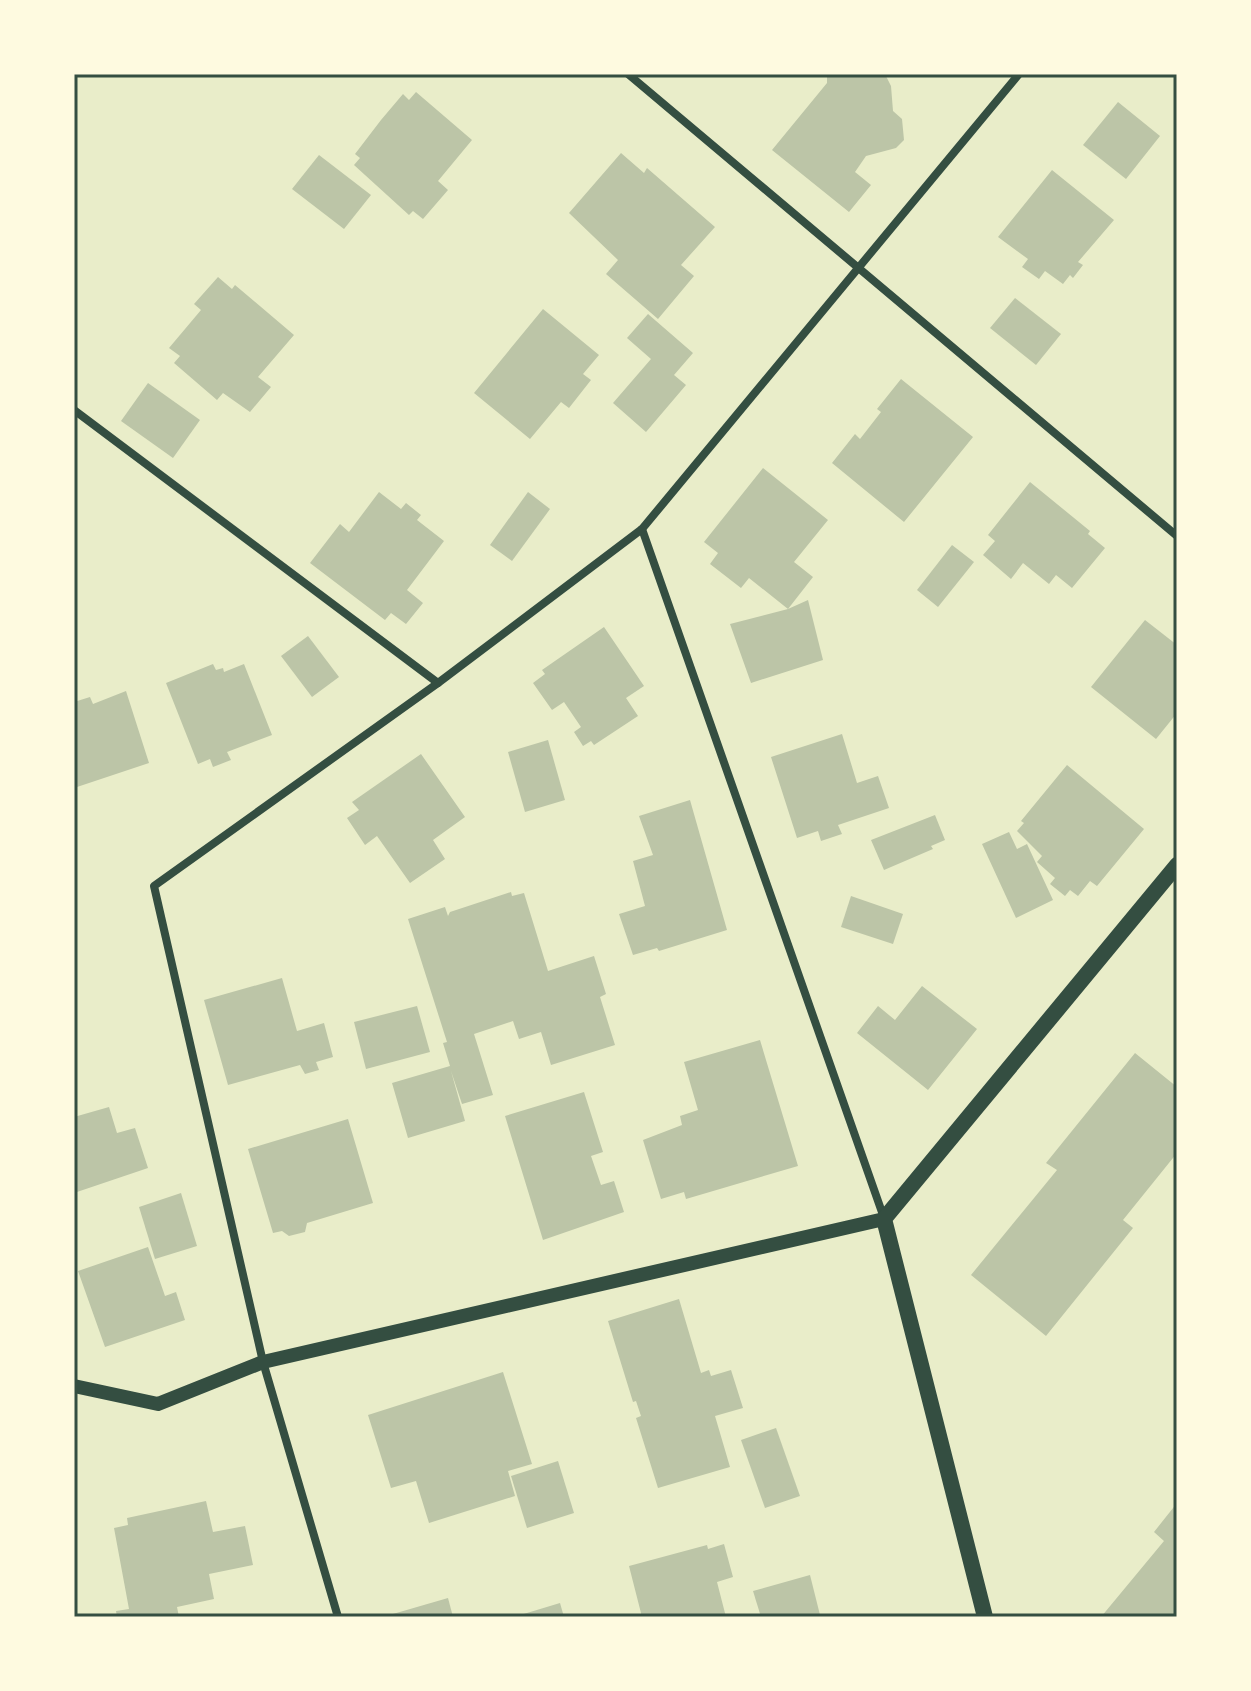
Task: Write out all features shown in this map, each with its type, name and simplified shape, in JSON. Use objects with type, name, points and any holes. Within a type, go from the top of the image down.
[{"type":"main road","points":[[985,1617],[884,1219],[1177,865]]},
{"type":"street","points":[[628,74],[1177,536]]},
{"type":"street","points":[[338,1617],[263,1362],[154,886],[438,683],[642,529],[1019,74]]},
{"type":"street","points":[[74,410],[438,683]]},
{"type":"street","points":[[74,1386],[158,1404],[263,1362],[884,1219],[642,529]]},
{"type":"building","points":[[885,74],[891,86],[893,111],[902,119],[904,140],[896,148],[866,156],[855,172],[871,185],[849,212],[772,150],[827,83],[827,76]]},
{"type":"building","points":[[416,92],[472,140],[438,181],[448,190],[423,219],[413,211],[409,215],[354,165],[360,158],[355,154],[403,94],[409,100]]},
{"type":"building","points":[[1118,102],[1160,136],[1126,179],[1083,145]]},
{"type":"building","points":[[621,153],[644,173],[647,168],[715,227],[681,265],[694,276],[658,319],[606,274],[618,260],[569,213]]},
{"type":"building","points":[[319,155],[371,195],[344,229],[292,189]]},
{"type":"building","points":[[1052,170],[1114,220],[1078,262],[1083,265],[1073,278],[1070,275],[1063,284],[1045,271],[1039,279],[1022,267],[1028,259],[998,237]]},
{"type":"building","points":[[218,277],[232,289],[235,285],[294,335],[258,377],[271,387],[250,412],[223,393],[217,400],[174,363],[180,356],[169,348],[201,310],[194,304]]},
{"type":"building","points":[[1015,298],[1061,334],[1036,365],[990,328]]},
{"type":"building","points":[[543,309],[599,355],[583,374],[591,380],[569,408],[561,402],[530,439],[474,393]]},
{"type":"building","points":[[648,314],[693,353],[674,375],[686,385],[646,432],[613,403],[651,359],[627,338]]},
{"type":"building","points":[[901,379],[973,437],[904,522],[832,463],[855,434],[860,439],[881,412],[877,409]]},
{"type":"building","points":[[148,383],[200,420],[173,458],[121,421]]},
{"type":"building","points":[[763,468],[828,520],[794,562],[813,577],[788,609],[749,578],[741,588],[710,564],[718,553],[704,542]]},
{"type":"building","points":[[1030,482],[1090,531],[1088,534],[1105,548],[1072,588],[1056,575],[1049,584],[1023,563],[1011,579],[983,555],[995,541],[988,535]]},
{"type":"building","points":[[379,492],[401,509],[406,503],[421,515],[417,520],[444,541],[407,590],[423,603],[406,624],[391,613],[385,620],[310,563],[340,524],[349,532]]},
{"type":"building","points":[[528,492],[550,509],[512,561],[490,545]]},
{"type":"building","points":[[952,545],[974,562],[938,607],[917,590]]},
{"type":"building","points":[[808,600],[823,660],[751,683],[730,624],[788,609]]},
{"type":"building","points":[[1145,620],[1177,645],[1177,713],[1156,739],[1091,687]]},
{"type":"building","points":[[604,627],[644,686],[626,698],[638,716],[594,745],[591,741],[583,746],[574,732],[581,727],[564,702],[552,710],[533,683],[545,674],[542,670]]},
{"type":"building","points":[[308,636],[339,677],[312,697],[281,656]]},
{"type":"building","points":[[213,664],[216,670],[223,668],[224,672],[244,664],[272,735],[227,752],[231,760],[213,767],[210,759],[198,764],[166,683]]},
{"type":"building","points":[[126,691],[149,763],[74,788],[74,702],[90,697],[93,704]]},
{"type":"building","points":[[842,734],[857,783],[878,776],[889,808],[838,825],[842,834],[821,841],[818,831],[797,838],[771,757]]},
{"type":"building","points":[[548,740],[565,800],[525,812],[508,752]]},
{"type":"building","points":[[421,754],[465,817],[433,840],[445,859],[410,883],[377,836],[365,845],[347,818],[359,810],[352,802]]},
{"type":"building","points":[[1067,765],[1144,829],[1097,886],[1090,881],[1078,896],[1070,890],[1065,896],[1050,884],[1055,878],[1037,862],[1042,856],[1017,831],[1024,823],[1021,821]]},
{"type":"building","points":[[690,800],[727,930],[659,951],[657,948],[633,955],[619,914],[645,906],[633,861],[653,855],[639,816]]},
{"type":"building","points":[[935,815],[945,840],[931,846],[933,849],[884,870],[871,840]]},
{"type":"building","points":[[1009,832],[1017,849],[1027,844],[1053,900],[1016,918],[982,844]]},
{"type":"building","points":[[511,892],[512,896],[524,893],[548,971],[594,956],[606,994],[600,997],[615,1045],[551,1065],[541,1032],[519,1039],[513,1021],[474,1034],[493,1095],[462,1104],[451,1071],[465,1121],[408,1138],[392,1083],[450,1066],[443,1043],[447,1042],[408,919],[445,907],[448,916],[450,912]]},
{"type":"building","points":[[851,896],[903,914],[893,944],[841,927]]},
{"type":"building","points":[[282,978],[297,1031],[324,1023],[333,1057],[316,1062],[319,1070],[305,1074],[300,1065],[228,1085],[204,1000]]},
{"type":"building","points":[[922,986],[977,1029],[928,1090],[857,1033],[878,1006],[895,1020]]},
{"type":"building","points":[[417,1006],[430,1052],[366,1069],[354,1022]]},
{"type":"building","points":[[760,1040],[798,1166],[686,1199],[684,1192],[661,1199],[643,1140],[682,1125],[680,1116],[698,1110],[684,1062]]},
{"type":"building","points":[[1135,1053],[1177,1087],[1177,1153],[1123,1220],[1133,1228],[1046,1336],[971,1275],[1057,1170],[1046,1163]]},
{"type":"building","points":[[584,1092],[603,1152],[591,1156],[601,1185],[614,1181],[624,1212],[543,1240],[505,1116]]},
{"type":"building","points":[[109,1107],[117,1133],[135,1128],[148,1168],[74,1193],[74,1117]]},
{"type":"building","points":[[348,1119],[373,1203],[307,1223],[305,1232],[289,1236],[282,1231],[273,1233],[248,1149]]},
{"type":"building","points":[[181,1193],[197,1246],[155,1259],[139,1207]]},
{"type":"building","points":[[148,1247],[165,1296],[176,1292],[185,1320],[105,1347],[78,1271]]},
{"type":"building","points":[[679,1299],[701,1373],[709,1370],[711,1376],[731,1370],[743,1408],[715,1416],[730,1467],[658,1488],[636,1418],[641,1416],[636,1401],[633,1402],[608,1321]]},
{"type":"building","points":[[503,1372],[532,1464],[508,1471],[515,1496],[429,1523],[416,1481],[391,1488],[368,1415]]},
{"type":"building","points":[[776,1428],[800,1496],[765,1508],[741,1440]]},
{"type":"building","points":[[558,1461],[574,1513],[527,1528],[511,1476]]},
{"type":"building","points":[[206,1501],[213,1532],[245,1526],[253,1565],[209,1574],[214,1599],[177,1607],[179,1617],[117,1617],[116,1611],[129,1609],[114,1528],[128,1525],[127,1518]]},
{"type":"building","points":[[1177,1503],[1177,1617],[1101,1617],[1164,1541],[1154,1532]]},
{"type":"building","points":[[724,1544],[733,1577],[717,1582],[726,1617],[642,1617],[629,1566],[707,1545],[708,1549]]},
{"type":"building","points":[[810,1575],[820,1615],[761,1617],[753,1591]]},
{"type":"building","points":[[448,1598],[453,1617],[386,1617],[386,1616]]},
{"type":"building","points":[[560,1603],[564,1617],[517,1617],[517,1616]]}]
